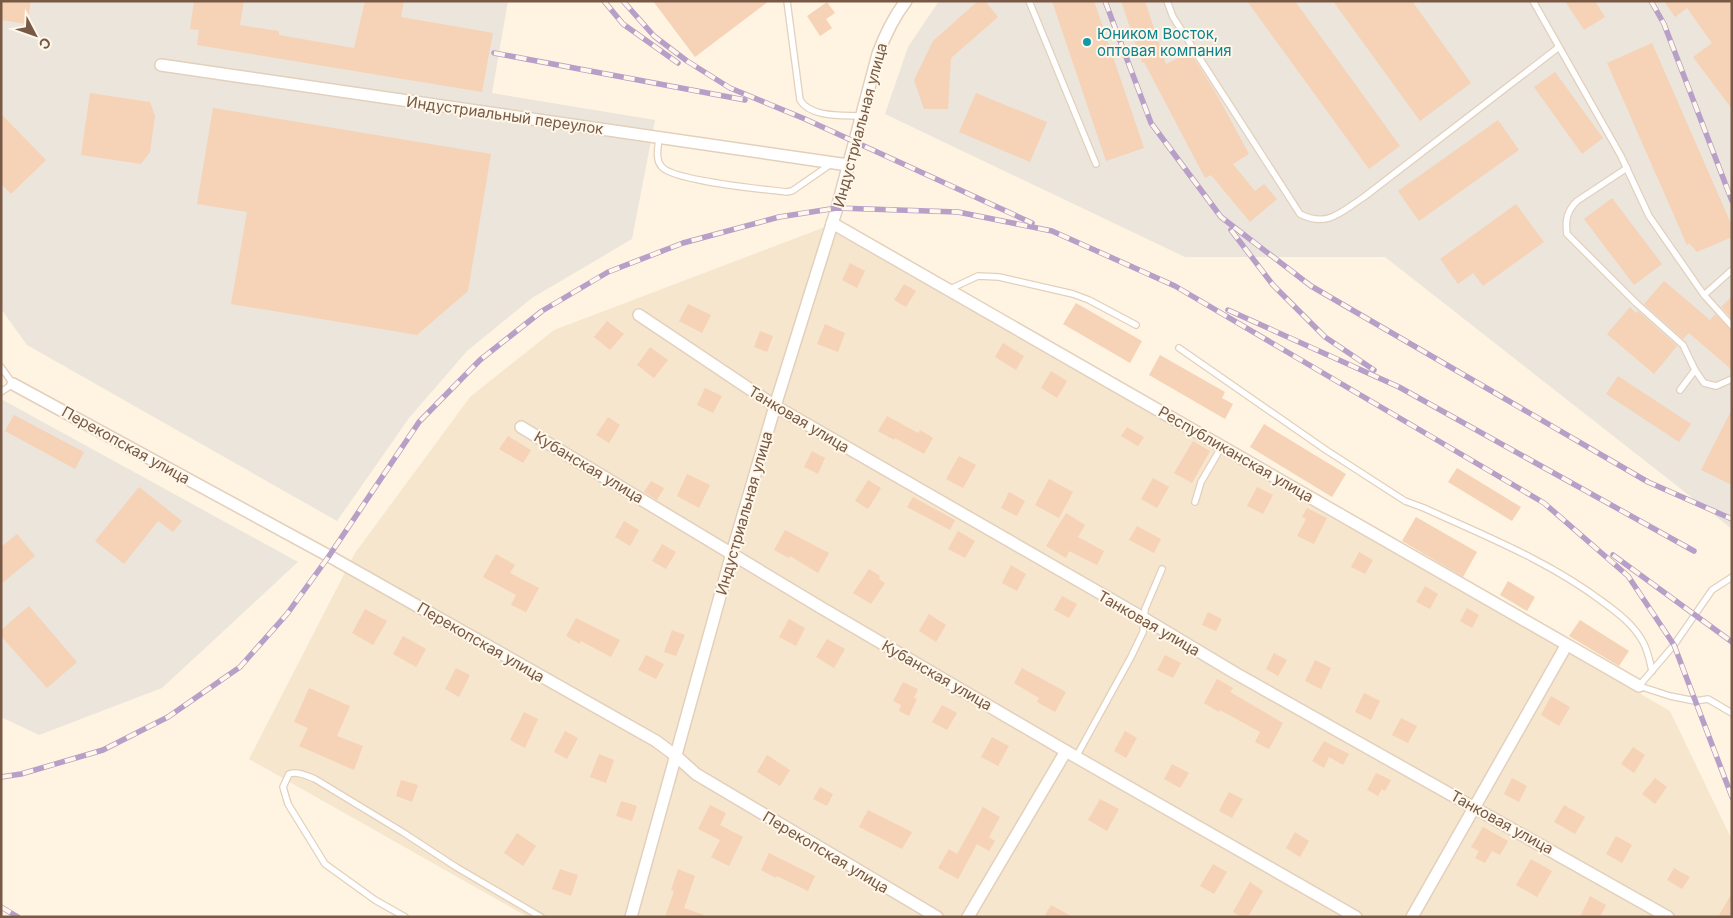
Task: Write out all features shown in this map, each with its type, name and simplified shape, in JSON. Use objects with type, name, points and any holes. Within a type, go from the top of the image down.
[{"type":"street","name":"Индустриальная улица","points":[[631,917],[732,553],[832,223],[884,38],[896,14],[906,1]]},
{"type":"street","name":"Индустриальный переулок","points":[[161,64],[848,165]]},
{"type":"street","name":"Республиканская улица","points":[[832,223],[1222,446],[1566,646],[1639,686]]},
{"type":"street","name":"Танковая улица","points":[[639,315],[775,406],[1309,716],[1474,806],[1668,917]]},
{"type":"street","name":"Перекопская улица","points":[[13,384],[330,556],[656,741],[696,774],[937,917]]},
{"type":"street","name":"Кубанская улица","points":[[521,427],[820,607],[1071,754],[1356,917]]},
{"type":"street","points":[[1412,917],[1566,646]]},
{"type":"street","points":[[968,917],[1071,754]]},
{"type":"lane","points":[[787,1],[800,100],[809,109],[826,114],[861,116]]},
{"type":"lane","points":[[1029,1],[1096,164]]},
{"type":"lane","points":[[1168,1],[1173,17],[1300,214],[1311,220],[1333,217],[1364,197],[1559,46]]},
{"type":"lane","points":[[1533,1],[1626,168],[1649,216],[1704,295],[1732,326]]},
{"type":"lane","points":[[659,138],[658,162],[662,168],[668,172],[698,180],[786,192],[792,191],[832,163]]},
{"type":"lane","points":[[1626,168],[1577,201],[1570,208],[1565,222],[1567,234],[1683,345],[1695,370],[1704,383],[1716,386],[1732,379]]},
{"type":"lane","points":[[1704,295],[1732,270]]},
{"type":"lane","points":[[948,290],[978,276],[999,277],[1073,294],[1136,325]]},
{"type":"lane","points":[[1179,348],[1326,450],[1405,501],[1545,564],[1592,594],[1621,616],[1640,636],[1652,671]]},
{"type":"lane","points":[[1,367],[13,384],[1,392]]},
{"type":"lane","points":[[1680,390],[1695,370]]},
{"type":"lane","points":[[1195,502],[1201,482],[1222,446]]},
{"type":"lane","points":[[1071,754],[1130,657],[1142,632],[1146,608],[1162,569]]},
{"type":"lane","points":[[1732,577],[1712,590],[1674,646],[1639,686],[1670,696],[1695,701],[1708,699],[1732,713]]},
{"type":"lane","points":[[405,917],[375,900],[325,864],[288,804],[283,787],[289,774],[301,774],[315,779],[540,917]]},
{"type":"shaded area","points":[[1,1],[508,1],[492,93],[655,120],[632,239],[532,298],[467,351],[409,418],[337,521],[27,345],[1,309]]},
{"type":"shaded area","points":[[939,1],[1732,1],[1732,529],[1385,257],[1185,257],[885,114],[908,47]]},
{"type":"shaded area","points":[[825,227],[1670,711],[1732,840],[1732,917],[528,917],[249,759],[355,553],[470,397],[554,330]]},
{"type":"shaded area","points":[[1,399],[298,562],[162,688],[39,735],[1,717]]},
{"type":"building","points":[[1,1],[31,1],[27,24],[1,20]]},
{"type":"building","points":[[194,1],[244,1],[240,25],[279,31],[279,35],[354,48],[365,1],[404,1],[401,17],[493,33],[482,92],[197,45],[199,30],[190,29]]},
{"type":"building","points":[[653,1],[769,1],[695,57]]},
{"type":"building","points":[[978,1],[985,1],[998,17],[951,58],[948,109],[924,109],[914,80],[933,41]]},
{"type":"building","points":[[1052,1],[1094,1],[1144,148],[1106,161]]},
{"type":"building","points":[[1121,1],[1145,1],[1166,64],[1190,52],[1216,93],[1249,154],[1233,164],[1255,191],[1264,184],[1277,199],[1250,222],[1211,175],[1205,178],[1144,62],[1142,63]]},
{"type":"building","points":[[1247,1],[1295,1],[1400,146],[1369,169]]},
{"type":"building","points":[[1333,1],[1412,1],[1471,83],[1420,121]]},
{"type":"building","points":[[1565,1],[1595,1],[1605,17],[1584,30]]},
{"type":"building","points":[[1664,1],[1732,1],[1732,109],[1693,57],[1712,43],[1687,8],[1675,17]]},
{"type":"building","points":[[827,2],[835,13],[826,19],[832,28],[820,36],[807,16]]},
{"type":"building","points":[[1652,43],[1732,226],[1732,237],[1697,252],[1689,243],[1687,245],[1607,63]]},
{"type":"building","points":[[1555,72],[1603,138],[1582,154],[1534,87]]},
{"type":"building","points":[[90,93],[150,102],[155,116],[150,152],[141,164],[81,155]]},
{"type":"building","points":[[976,93],[1047,122],[1030,162],[959,132]]},
{"type":"building","points":[[213,108],[491,154],[468,291],[417,335],[231,304],[247,212],[197,204]]},
{"type":"building","points":[[1,114],[46,160],[11,194],[1,184]]},
{"type":"building","points":[[1498,120],[1519,150],[1419,221],[1398,191]]},
{"type":"building","points":[[1612,198],[1662,264],[1634,285],[1584,219]]},
{"type":"building","points":[[1516,204],[1544,242],[1483,286],[1473,273],[1458,284],[1440,259]]},
{"type":"building","points":[[850,263],[865,271],[857,288],[842,280]]},
{"type":"building","points":[[1664,281],[1710,320],[1715,314],[1732,331],[1732,370],[1689,333],[1683,339],[1644,304]]},
{"type":"building","points":[[904,284],[916,291],[906,307],[894,300]]},
{"type":"building","points":[[1732,296],[1732,319],[1721,307]]},
{"type":"building","points":[[1076,303],[1142,341],[1130,363],[1063,324]]},
{"type":"building","points":[[688,304],[711,315],[702,333],[679,321]]},
{"type":"building","points":[[1630,307],[1636,313],[1638,311],[1677,346],[1654,374],[1607,334]]},
{"type":"building","points":[[607,321],[624,334],[610,350],[594,337]]},
{"type":"building","points":[[825,324],[845,333],[838,352],[817,344]]},
{"type":"building","points":[[760,331],[773,336],[767,352],[754,347]]},
{"type":"building","points":[[1003,343],[1024,356],[1016,370],[995,357]]},
{"type":"building","points":[[650,347],[668,360],[654,378],[637,365]]},
{"type":"building","points":[[1160,355],[1225,392],[1222,398],[1233,404],[1225,419],[1149,375]]},
{"type":"building","points":[[1051,371],[1067,381],[1057,398],[1041,388]]},
{"type":"building","points":[[1618,376],[1691,424],[1679,442],[1606,394]]},
{"type":"building","points":[[705,388],[722,396],[713,413],[697,405]]},
{"type":"building","points":[[1732,409],[1732,485],[1701,470]]},
{"type":"building","points":[[14,415],[84,452],[75,469],[5,431]]},
{"type":"building","points":[[887,416],[918,433],[920,430],[933,438],[924,454],[878,431]]},
{"type":"building","points":[[608,417],[620,425],[609,443],[596,435]]},
{"type":"building","points":[[1264,424],[1346,474],[1332,497],[1250,447]]},
{"type":"building","points":[[1127,427],[1144,437],[1138,446],[1121,436]]},
{"type":"building","points":[[508,436],[531,450],[523,463],[499,449]]},
{"type":"building","points":[[1193,441],[1210,451],[1192,483],[1174,473]]},
{"type":"building","points":[[812,451],[825,458],[818,474],[804,467]]},
{"type":"building","points":[[959,456],[976,465],[963,488],[946,479]]},
{"type":"building","points":[[1457,468],[1521,507],[1512,521],[1448,482]]},
{"type":"building","points":[[687,474],[710,485],[699,508],[677,496]]},
{"type":"building","points":[[1153,478],[1169,487],[1157,508],[1141,499]]},
{"type":"building","points":[[1049,479],[1073,492],[1059,518],[1035,505]]},
{"type":"building","points":[[868,480],[881,488],[868,509],[855,501]]},
{"type":"building","points":[[651,481],[664,488],[657,500],[644,492]]},
{"type":"building","points":[[139,487],[182,521],[173,532],[158,521],[124,564],[95,541]]},
{"type":"building","points":[[1257,487],[1273,495],[1263,514],[1247,506]]},
{"type":"building","points":[[1009,492],[1025,501],[1017,516],[1001,508]]},
{"type":"building","points":[[913,497],[955,520],[950,530],[907,507]]},
{"type":"building","points":[[1307,508],[1327,518],[1314,544],[1297,536],[1306,519],[1302,517]]},
{"type":"building","points":[[1066,513],[1085,525],[1078,537],[1104,551],[1097,565],[1069,551],[1066,558],[1046,546]]},
{"type":"building","points":[[1416,517],[1477,552],[1463,577],[1402,541]]},
{"type":"building","points":[[624,521],[639,530],[630,546],[615,537]]},
{"type":"building","points":[[1137,526],[1161,539],[1154,553],[1129,540]]},
{"type":"building","points":[[785,530],[829,553],[818,573],[790,556],[789,558],[774,550]]},
{"type":"building","points":[[958,531],[975,541],[965,558],[948,549]]},
{"type":"building","points":[[17,534],[35,556],[1,584],[1,547]]},
{"type":"building","points":[[662,544],[676,552],[666,569],[652,561]]},
{"type":"building","points":[[1359,552],[1373,560],[1365,574],[1351,567]]},
{"type":"building","points":[[496,554],[515,565],[510,573],[539,588],[526,612],[511,605],[516,595],[483,577]]},
{"type":"building","points":[[1011,565],[1026,574],[1017,591],[1002,583]]},
{"type":"building","points":[[869,569],[880,576],[879,579],[885,583],[871,604],[853,593]]},
{"type":"building","points":[[1508,581],[1535,597],[1527,611],[1500,595]]},
{"type":"building","points":[[1425,586],[1438,594],[1430,609],[1416,602]]},
{"type":"building","points":[[1062,596],[1077,604],[1069,618],[1054,610]]},
{"type":"building","points":[[29,606],[77,662],[47,688],[1,636],[1,630]]},
{"type":"building","points":[[1467,608],[1479,615],[1472,628],[1460,621]]},
{"type":"building","points":[[365,609],[387,621],[373,645],[352,633]]},
{"type":"building","points":[[1208,612],[1222,619],[1216,631],[1202,625]]},
{"type":"building","points":[[929,614],[946,625],[936,642],[919,631]]},
{"type":"building","points":[[576,618],[620,640],[611,657],[581,641],[580,644],[566,636]]},
{"type":"building","points":[[789,619],[805,628],[796,646],[779,637]]},
{"type":"building","points":[[1580,620],[1629,651],[1619,666],[1569,636]]},
{"type":"building","points":[[672,630],[685,635],[676,656],[664,652]]},
{"type":"building","points":[[403,636],[426,649],[416,667],[393,654]]},
{"type":"building","points":[[827,639],[845,649],[834,668],[816,657]]},
{"type":"building","points":[[1274,653],[1287,660],[1278,676],[1266,669]]},
{"type":"building","points":[[646,655],[664,664],[656,679],[638,670]]},
{"type":"building","points":[[1165,655],[1181,663],[1173,678],[1157,670]]},
{"type":"building","points":[[1315,660],[1331,668],[1321,689],[1305,681]]},
{"type":"building","points":[[456,668],[470,675],[459,697],[445,689]]},
{"type":"building","points":[[1022,668],[1066,692],[1055,712],[1037,702],[1039,698],[1014,683]]},
{"type":"building","points":[[1217,679],[1233,688],[1230,692],[1283,723],[1269,749],[1255,742],[1260,732],[1204,703]]},
{"type":"building","points":[[903,682],[918,689],[914,698],[917,699],[909,716],[899,711],[901,705],[893,701]]},
{"type":"building","points":[[309,688],[350,706],[337,736],[363,746],[354,770],[299,746],[308,728],[294,722]]},
{"type":"building","points":[[1364,693],[1380,701],[1371,720],[1355,712]]},
{"type":"building","points":[[1551,696],[1570,707],[1559,726],[1541,715]]},
{"type":"building","points":[[942,705],[957,713],[947,730],[932,722]]},
{"type":"building","points":[[524,712],[538,719],[525,748],[510,740]]},
{"type":"building","points":[[1401,718],[1417,726],[1408,743],[1392,735]]},
{"type":"building","points":[[565,731],[578,738],[567,759],[554,752]]},
{"type":"building","points":[[1125,731],[1137,738],[1126,758],[1114,751]]},
{"type":"building","points":[[992,737],[1009,746],[998,766],[981,757]]},
{"type":"building","points":[[1324,741],[1349,754],[1343,765],[1329,757],[1324,768],[1312,761]]},
{"type":"building","points":[[1633,747],[1645,755],[1634,773],[1621,764]]},
{"type":"building","points":[[599,754],[614,760],[606,783],[590,777]]},
{"type":"building","points":[[767,755],[790,770],[780,786],[757,772]]},
{"type":"building","points":[[1172,764],[1189,773],[1180,788],[1164,779]]},
{"type":"building","points":[[1376,773],[1391,780],[1385,791],[1382,789],[1378,796],[1367,790]]},
{"type":"building","points":[[1512,778],[1527,786],[1519,802],[1504,794]]},
{"type":"building","points":[[1655,778],[1667,787],[1655,804],[1642,794]]},
{"type":"building","points":[[401,780],[418,785],[412,802],[396,796]]},
{"type":"building","points":[[820,787],[833,794],[827,806],[813,799]]},
{"type":"building","points":[[1229,792],[1243,799],[1232,818],[1219,811]]},
{"type":"building","points":[[1100,799],[1119,809],[1107,831],[1088,820]]},
{"type":"building","points":[[621,801],[637,806],[632,821],[616,816]]},
{"type":"building","points":[[710,805],[726,813],[720,825],[743,837],[729,866],[711,857],[720,840],[698,829]]},
{"type":"building","points":[[1564,805],[1585,817],[1575,834],[1554,822]]},
{"type":"building","points":[[983,807],[1000,817],[989,837],[995,841],[989,851],[977,844],[958,879],[938,868],[949,849],[957,854]]},
{"type":"building","points":[[868,810],[912,832],[902,849],[859,827]]},
{"type":"building","points":[[1483,827],[1508,841],[1500,855],[1492,851],[1485,863],[1475,858],[1479,851],[1471,847]]},
{"type":"building","points":[[1295,832],[1309,841],[1300,857],[1286,848]]},
{"type":"building","points":[[517,833],[536,846],[523,866],[504,853]]},
{"type":"building","points":[[1616,836],[1632,845],[1622,863],[1606,854]]},
{"type":"building","points":[[769,853],[815,876],[808,891],[761,870]]},
{"type":"building","points":[[1531,859],[1552,871],[1537,897],[1516,885]]},
{"type":"building","points":[[1213,864],[1227,872],[1214,894],[1200,886]]},
{"type":"building","points":[[1674,868],[1690,877],[1682,889],[1667,880]]},
{"type":"building","points":[[560,869],[578,875],[571,896],[552,889]]},
{"type":"building","points":[[678,869],[695,876],[684,908],[704,915],[704,917],[665,917],[674,891],[671,890]]},
{"type":"building","points":[[1250,882],[1263,891],[1248,917],[1241,917],[1233,912]]},
{"type":"building","points":[[1732,893],[1732,917],[1718,917]]},
{"type":"building","points":[[1590,896],[1606,905],[1600,917],[1580,917]]},
{"type":"building","points":[[1051,905],[1073,917],[1044,917]]},
{"type":"railway","points":[[604,1],[623,24],[678,63]]},
{"type":"railway","points":[[623,1],[654,36],[687,61],[730,88],[805,119],[1032,223]]},
{"type":"railway","points":[[1105,1],[1151,123],[1221,217],[1311,286],[1648,482],[1732,519]]},
{"type":"railway","points":[[1651,1],[1664,24],[1732,201]]},
{"type":"railway","points":[[494,53],[745,100]]},
{"type":"railway","points":[[1,777],[21,774],[103,750],[168,717],[240,667],[287,614],[329,556],[419,422],[480,360],[542,311],[608,272],[683,243],[779,217],[837,208],[958,212],[1052,231],[1175,286],[1544,503],[1628,576],[1674,645],[1732,797]]},
{"type":"railway","points":[[1231,230],[1273,285],[1325,337],[1374,370]]},
{"type":"railway","points":[[1228,310],[1399,387],[1694,551]]},
{"type":"railway","points":[[1613,555],[1732,642]]},
{"type":"railway","points":[[1,907],[18,917]]},
{"type":"place","name":"Юником Восток, оптовая компания","points":[[1087,42]]}]
